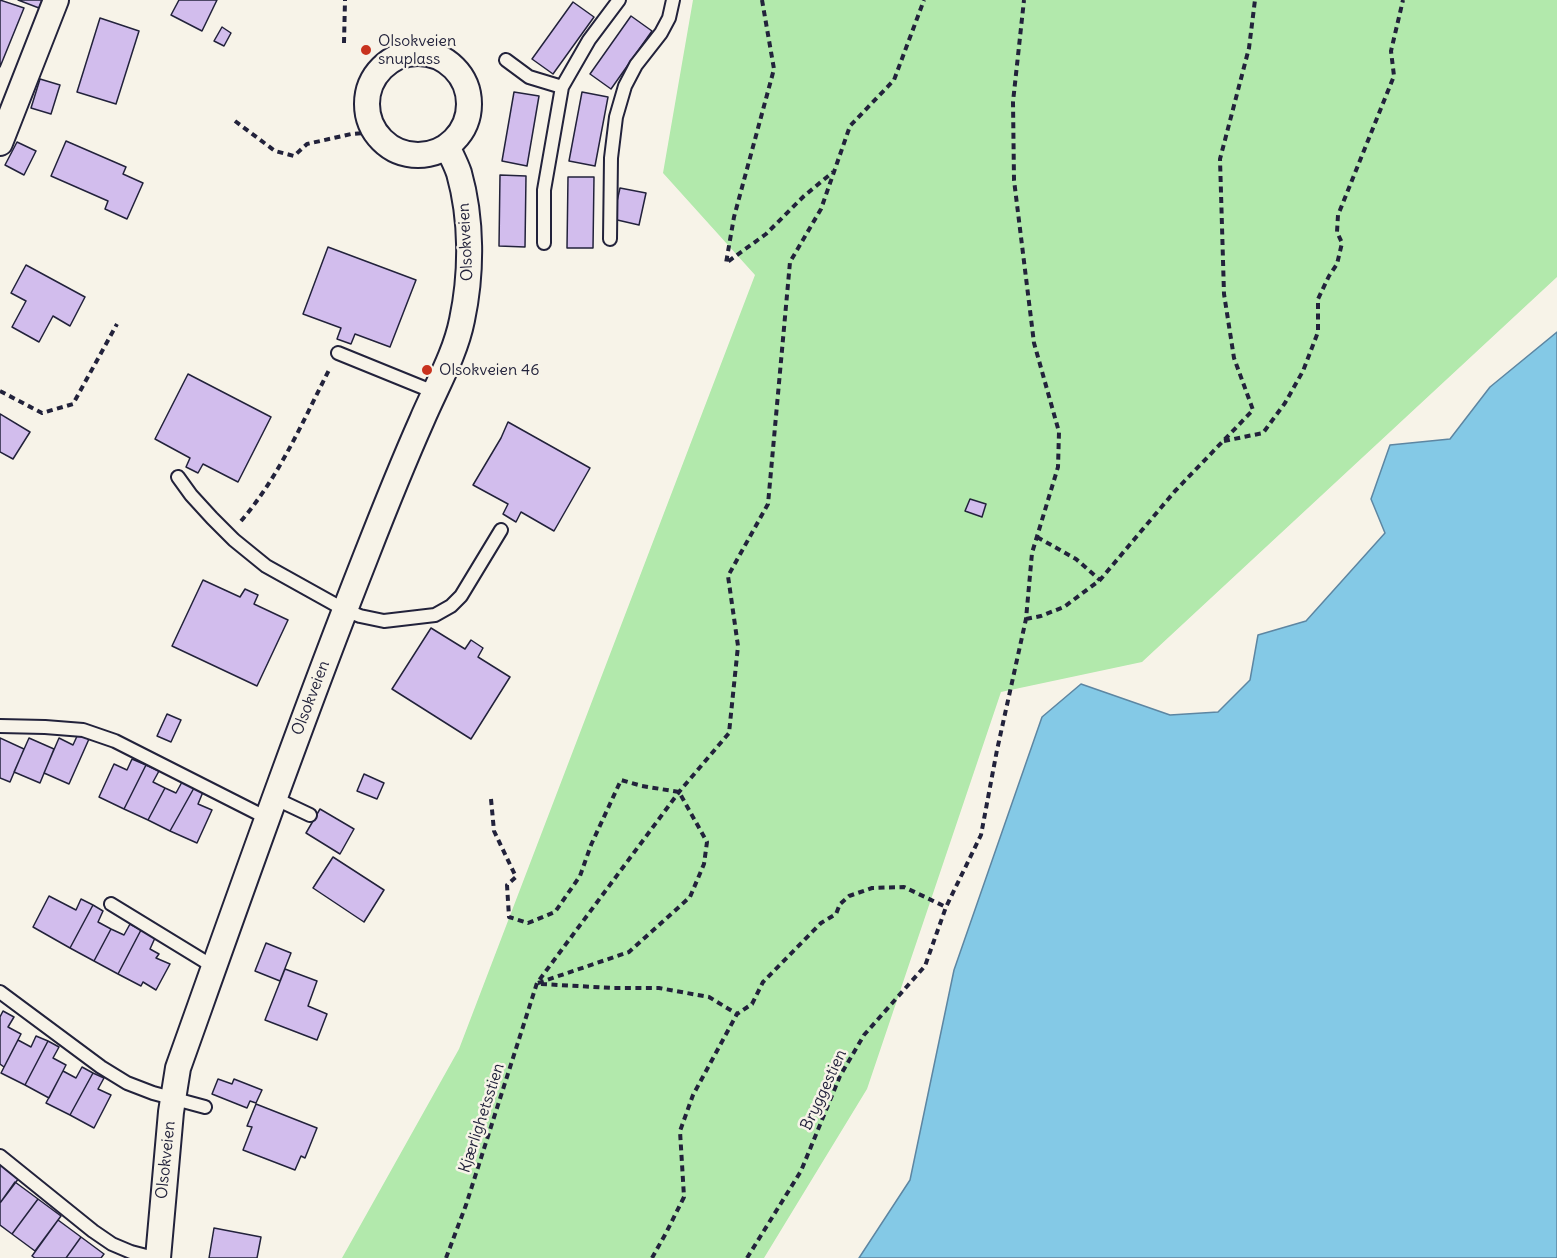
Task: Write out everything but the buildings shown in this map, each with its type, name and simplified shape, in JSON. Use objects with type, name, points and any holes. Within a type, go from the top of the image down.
[{"type":"street","points":[[0,143],[56,0]]},
{"type":"street","points":[[407,53],[425,53],[442,58],[456,69],[465,84],[470,101],[468,118],[460,134],[447,146],[432,153],[416,155],[400,152],[386,144],[375,132],[368,117],[367,101],[370,85],[378,71],[391,60],[407,53]]},
{"type":"street","name":"Olsokveien","points":[[156,1258],[178,1068],[345,610],[388,498],[450,358],[462,322],[468,290],[469,248],[466,207],[459,173],[447,146]]},
{"type":"lane","points":[[544,243],[544,190],[562,87],[589,40],[618,0]]},
{"type":"lane","points":[[610,239],[611,158],[616,117],[625,86],[636,65],[661,33],[669,18],[673,0]]},
{"type":"lane","points":[[506,60],[529,77],[562,87]]},
{"type":"lane","points":[[338,353],[434,392]]},
{"type":"lane","points":[[178,477],[191,495],[229,535],[266,566],[345,610],[384,621],[435,615],[451,606],[461,596],[501,530]]},
{"type":"lane","points":[[0,726],[45,726],[83,730],[115,741],[271,808],[310,815]]},
{"type":"lane","points":[[111,904],[214,967]]},
{"type":"lane","points":[[0,992],[101,1067],[127,1083],[205,1107]]},
{"type":"lane","points":[[0,1156],[112,1244],[130,1252],[156,1258]]},
{"type":"path","points":[[344,43],[345,0]]},
{"type":"path","points":[[762,0],[774,69],[734,217],[726,263],[766,234],[804,196],[833,172]]},
{"type":"path","name":"Kjærlighetsstien","points":[[446,1258],[466,1205],[537,983],[679,792],[729,733],[738,646],[728,576],[768,504],[790,262],[821,209],[850,126],[894,80],[924,0]]},
{"type":"path","name":"Bryggestien","points":[[747,1258],[801,1171],[840,1076],[864,1035],[925,966],[946,907],[981,835],[1026,619],[1032,553],[1058,467],[1059,432],[1034,343],[1014,180],[1013,102],[1024,0]]},
{"type":"path","points":[[1026,619],[1064,607],[1100,580],[1175,491],[1253,410],[1234,358],[1224,294],[1220,159],[1249,48],[1255,0]]},
{"type":"path","points":[[1223,441],[1263,433],[1285,403],[1303,371],[1318,332],[1318,299],[1337,264],[1342,243],[1337,232],[1338,215],[1394,76],[1391,51],[1403,0]]},
{"type":"path","points":[[235,121],[275,151],[294,156],[307,144],[351,134],[375,132]]},
{"type":"path","points":[[0,391],[42,413],[74,404],[117,324]]},
{"type":"path","points":[[229,535],[251,509],[281,464],[338,353]]},
{"type":"path","points":[[1037,537],[1076,559],[1100,580]]},
{"type":"path","points":[[491,799],[494,831],[516,877],[507,885],[509,917],[528,922],[555,912],[580,876],[591,845],[621,780],[679,792],[707,842],[704,864],[690,897],[629,952],[537,983]]},
{"type":"path","points":[[652,1258],[684,1197],[680,1131],[693,1095],[737,1014],[752,1004],[763,982],[821,922],[836,914],[840,904],[849,896],[872,888],[904,887],[946,907]]},
{"type":"path","points":[[537,983],[613,988],[659,988],[709,997],[737,1014]]},
{"type":"green space","points":[[693,0],[1557,0],[1557,277],[1142,662],[1001,692],[867,1089],[764,1258],[342,1258],[459,1049],[755,275],[663,173]]},
{"type":"water","points":[[1557,332],[1557,1258],[859,1258],[910,1180],[954,970],[1042,717],[1081,684],[1170,715],[1218,712],[1250,680],[1258,635],[1306,621],[1385,533],[1371,499],[1390,445],[1450,439],[1490,387]]},
{"type":"place","name":"Olsokveien snuplass","points":[[366,50]]},
{"type":"place","name":"Olsokveien 46","points":[[427,370]]}]
